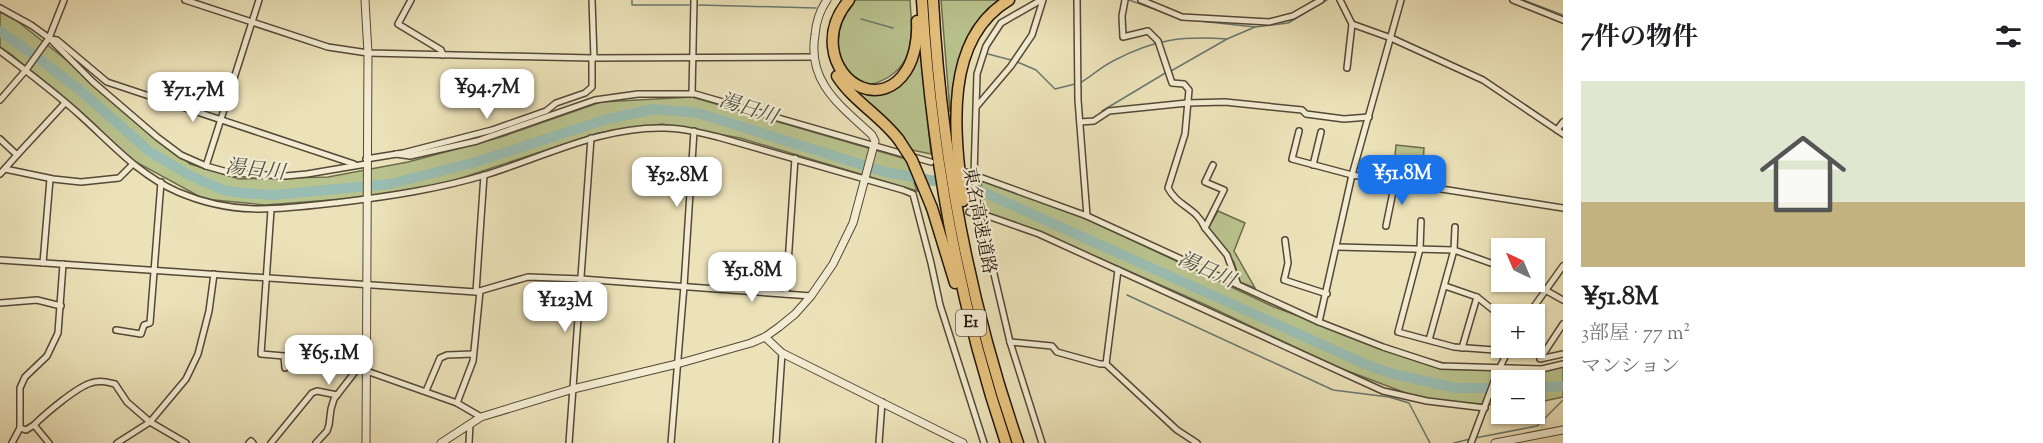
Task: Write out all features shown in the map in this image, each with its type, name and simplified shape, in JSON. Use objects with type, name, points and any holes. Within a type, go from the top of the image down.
[{"type":"highway","points":[[842,0],[830,21],[828,35],[829,55],[834,70],[849,91],[899,140],[938,204],[1006,443]]},
{"type":"highway","points":[[849,0],[835,23],[833,51],[838,66],[847,79],[855,85],[869,89],[884,88],[892,84],[907,69],[916,42],[916,0]]},
{"type":"highway","name":"東名高速道路","points":[[922,0],[930,94],[949,169],[963,208],[972,280],[999,384],[1018,443]]},
{"type":"highway","name":"東名高速道路","points":[[933,0],[949,169],[938,204]]},
{"type":"highway","points":[[949,169],[957,124],[962,69],[977,31],[990,15],[1010,0]]},
{"type":"street","points":[[0,100],[48,40],[64,0]]},
{"type":"street","points":[[184,0],[328,47],[368,53],[593,58],[813,57]]},
{"type":"street","points":[[206,166],[259,0]]},
{"type":"street","points":[[365,0],[368,53],[366,443]]},
{"type":"street","points":[[411,0],[398,24],[441,50],[443,55]]},
{"type":"street","points":[[0,8],[31,25],[93,82],[181,155],[206,166],[231,173],[286,176],[355,165],[492,130],[546,111],[556,103],[585,93],[592,87],[592,0]]},
{"type":"street","points":[[692,94],[694,0]]},
{"type":"street","points":[[441,443],[481,417],[573,389],[677,364],[765,337],[795,314],[811,296],[833,264],[853,223],[875,146],[872,135],[835,100],[821,82],[813,57],[816,23],[827,0]]},
{"type":"street","points":[[977,106],[1012,65],[1032,35],[1042,0]]},
{"type":"street","points":[[1042,0],[1000,23],[986,46],[977,74],[974,176],[980,216],[1010,342],[1042,443]]},
{"type":"street","points":[[1077,0],[1077,88],[1087,216]]},
{"type":"street","points":[[1140,0],[1182,17],[1269,22],[1293,16],[1321,0]]},
{"type":"street","points":[[1340,0],[1352,24],[1347,68]]},
{"type":"street","points":[[1319,322],[1352,175],[1401,0]]},
{"type":"street","points":[[1513,0],[1563,20]]},
{"type":"street","points":[[1125,1],[1122,37],[1148,31],[1159,44],[1172,83],[1184,84],[1189,90],[1185,134],[1168,188],[1173,197],[1200,216],[1205,228],[1227,255],[1238,285]]},
{"type":"street","points":[[1352,24],[1391,38],[1483,81],[1563,134]]},
{"type":"street","points":[[48,40],[57,40],[107,82],[355,165]]},
{"type":"street","points":[[0,51],[27,69],[80,115],[132,165],[175,190],[214,206],[271,210],[367,200],[435,189],[484,175],[591,138],[641,129],[665,128],[693,131],[795,158],[865,178],[938,204]]},
{"type":"street","points":[[589,89],[595,100]]},
{"type":"street","points":[[396,154],[410,156],[477,141],[595,100],[638,94],[692,94],[974,176],[1087,216],[1319,322],[1383,347],[1441,366],[1499,370],[1542,369],[1563,364]]},
{"type":"street","points":[[1080,122],[1094,121],[1109,111],[1187,103],[1225,102],[1302,110],[1306,114],[1344,119],[1369,117]]},
{"type":"street","points":[[2,171],[65,103]]},
{"type":"street","points":[[1557,130],[1563,122]]},
{"type":"street","points":[[1299,130],[1292,159],[1352,175],[1563,208]]},
{"type":"street","points":[[671,443],[684,286],[693,131]]},
{"type":"street","points":[[1313,165],[1321,132]]},
{"type":"street","points":[[569,443],[591,138]]},
{"type":"street","points":[[0,139],[17,155]]},
{"type":"street","points":[[786,294],[795,158]]},
{"type":"street","points":[[2,171],[81,182],[119,178],[132,165]]},
{"type":"street","points":[[1205,228],[1224,190],[1205,182],[1213,165]]},
{"type":"street","points":[[457,403],[473,361],[484,175]]},
{"type":"street","points":[[43,262],[50,178]]},
{"type":"street","points":[[116,330],[141,334],[144,325],[150,323],[162,182]]},
{"type":"street","points":[[1386,226],[1395,182]]},
{"type":"street","points":[[913,194],[932,263],[940,305],[984,443]]},
{"type":"street","points":[[963,208],[980,216],[985,215],[1039,234],[1383,391],[1427,401],[1485,408]]},
{"type":"street","points":[[271,210],[261,354],[284,356],[285,368]]},
{"type":"street","points":[[1421,220],[1420,249],[1398,332],[1462,348],[1491,349]]},
{"type":"street","points":[[1429,340],[1455,250],[1455,227]]},
{"type":"street","points":[[1285,240],[1288,263],[1284,280],[1327,294]]},
{"type":"street","points":[[1337,247],[1455,250],[1491,263]]},
{"type":"street","points":[[0,260],[478,292],[528,277],[811,296]]},
{"type":"street","points":[[12,443],[20,428],[20,388],[25,377],[47,356],[58,333],[63,264]]},
{"type":"street","points":[[1563,266],[1545,290],[1563,300]]},
{"type":"street","points":[[1106,364],[1118,270]]},
{"type":"street","points":[[117,443],[150,422],[186,379],[198,354],[209,311],[214,274]]},
{"type":"street","points":[[1445,286],[1477,297],[1491,308]]},
{"type":"street","points":[[1462,348],[1477,297]]},
{"type":"street","points":[[0,303],[37,300],[61,306]]},
{"type":"street","points":[[1563,324],[1540,359],[1563,354]]},
{"type":"street","points":[[765,337],[782,353],[963,443]]},
{"type":"street","points":[[1010,342],[1052,346],[1057,352],[1106,364],[1177,430],[1197,443]]},
{"type":"street","points":[[776,443],[782,353]]},
{"type":"street","points":[[426,391],[440,358],[447,355],[473,354]]},
{"type":"street","points":[[1499,370],[1505,358]]},
{"type":"street","points":[[316,443],[327,431],[331,409],[337,395],[358,368],[457,403],[481,417]]},
{"type":"street","points":[[20,428],[26,430],[34,425],[81,388],[92,382],[104,382],[115,384],[127,402],[150,422],[186,443]]},
{"type":"street","points":[[271,443],[312,393],[316,391],[337,395]]},
{"type":"street","points":[[1471,443],[1491,391]]},
{"type":"street","points":[[879,443],[882,402]]},
{"type":"street","points":[[469,443],[470,424]]},
{"type":"street","points":[[34,425],[49,443]]},
{"type":"street","points":[[1495,443],[1563,430]]},
{"type":"green space","points":[[855,0],[910,0],[911,41],[908,53],[896,72],[870,85],[852,77],[845,69],[838,49],[843,17]]},
{"type":"green space","points":[[941,0],[1005,0],[977,22],[962,55],[950,112]]},
{"type":"green space","points":[[0,12],[17,21],[88,77],[190,164],[239,179],[328,177],[408,162],[501,137],[601,102],[692,97],[906,159],[917,191],[740,138],[662,124],[598,133],[440,185],[357,198],[265,205],[204,199],[134,161],[0,47]]},
{"type":"green space","points":[[921,49],[931,154],[912,150],[888,120],[854,90],[865,92],[913,70]]},
{"type":"green space","points":[[1396,145],[1424,148],[1422,182],[1393,176]]},
{"type":"green space","points":[[981,182],[997,183],[1087,219],[1274,307],[1375,344],[1462,368],[1549,367],[1563,364],[1563,397],[1545,401],[1545,370],[1491,370],[1491,404],[1427,401],[1337,367],[1099,258],[985,215]]},
{"type":"green space","points":[[1218,211],[1245,223],[1234,251],[1255,288],[1240,282],[1234,262],[1208,229]]},
{"type":"waterway","points":[[632,0],[632,5],[689,5]]},
{"type":"waterway","points":[[1129,0],[1182,19]]},
{"type":"waterway","points":[[1190,20],[1255,27],[1288,23],[1327,0]]},
{"type":"waterway","points":[[1523,0],[1563,15]]},
{"type":"waterway","points":[[699,5],[816,8]]},
{"type":"waterway","points":[[861,19],[893,28]]},
{"type":"waterway","points":[[1171,71],[1227,39],[1255,27]]},
{"type":"waterway","name":"湯日川","points":[[0,31],[81,91],[150,152],[189,175],[223,190],[273,195],[390,184],[476,162],[607,119],[654,109],[698,113],[885,172],[974,188],[1365,364],[1393,374],[1456,388],[1491,388]]},
{"type":"waterway","points":[[1080,83],[1110,62],[1156,43],[1197,38],[1227,39]]},
{"type":"waterway","points":[[988,54],[1011,60]]},
{"type":"waterway","points":[[1015,61],[1036,70],[1055,89],[1075,84]]},
{"type":"waterway","points":[[1102,111],[1167,72]]},
{"type":"waterway","points":[[1127,295],[1333,390],[1389,397],[1409,403],[1430,443]]},
{"type":"waterway","name":"湯日川","points":[[1545,387],[1563,386]]},
{"type":"waterway","points":[[1475,438],[1537,426],[1563,400]]},
{"type":"waterway","points":[[1454,443],[1470,439]]}]
